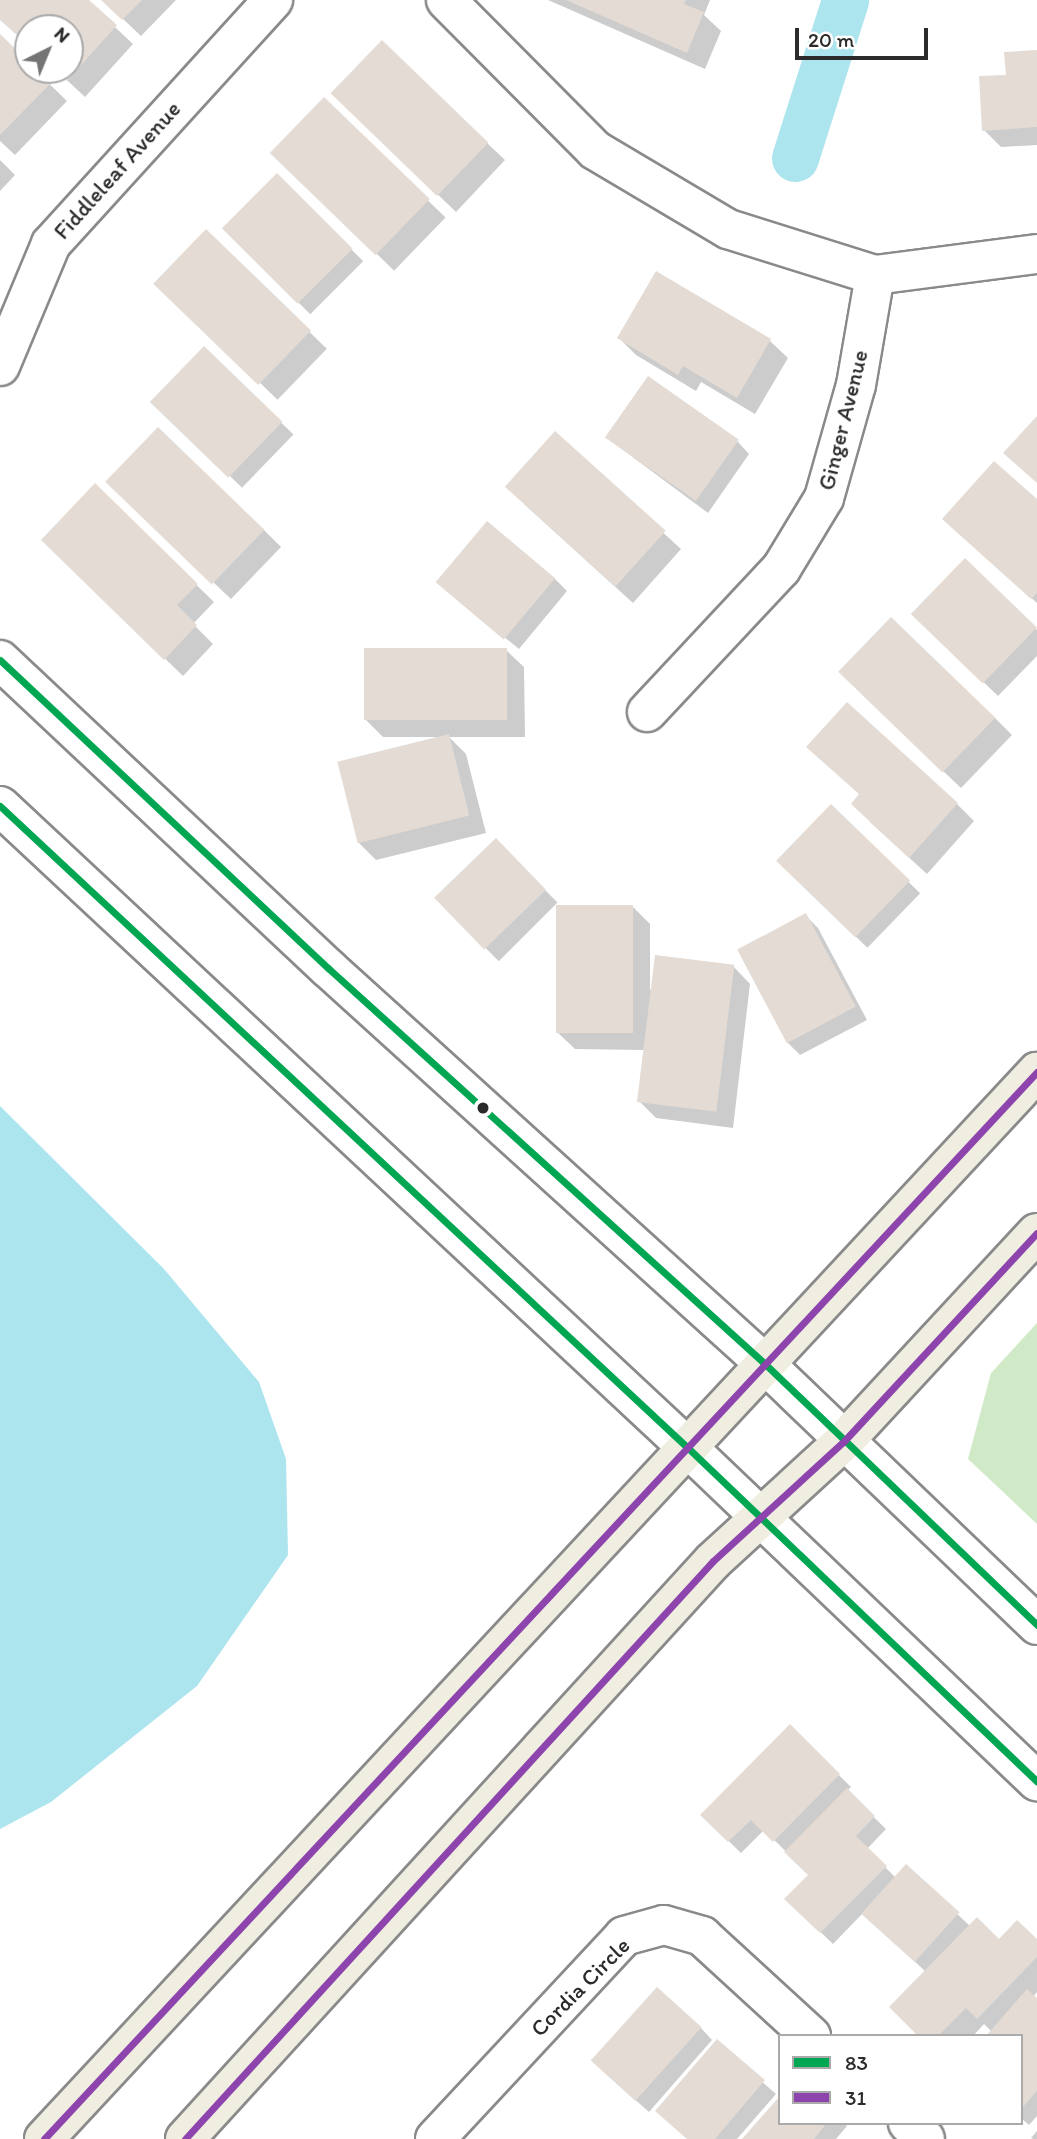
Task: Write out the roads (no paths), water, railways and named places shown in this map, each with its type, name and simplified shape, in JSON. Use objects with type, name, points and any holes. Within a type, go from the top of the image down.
[{"type":"main road","name":"Fiddleleaf Avenue","points":[[0,366],[51,244],[273,0]]},
{"type":"main road","points":[[446,0],[595,150],[728,229],[875,275],[1037,254]]},
{"type":"main road","name":"Ginger Avenue","points":[[647,712],[781,569],[824,498],[856,385],[875,275]]},
{"type":"main road","points":[[0,660],[328,968],[763,1362],[1037,1625]]},
{"type":"main road","points":[[0,806],[687,1447],[1037,1781]]},
{"type":"main road","points":[[44,2139],[763,1362],[1037,1072]]},
{"type":"main road","points":[[185,2139],[758,1516],[845,1440],[1037,1233]]},
{"type":"main road","name":"Cordia Circle","points":[[435,2139],[624,1936],[664,1925],[702,1936],[809,2034]]},
{"type":"main road","points":[[910,2125],[925,2139]]},
{"type":"water","points":[[0,1106],[164,1269],[259,1382],[286,1459],[288,1555],[197,1686],[51,1802],[0,1829]]},
{"type":"waterway","points":[[795,158],[845,0]]}]
